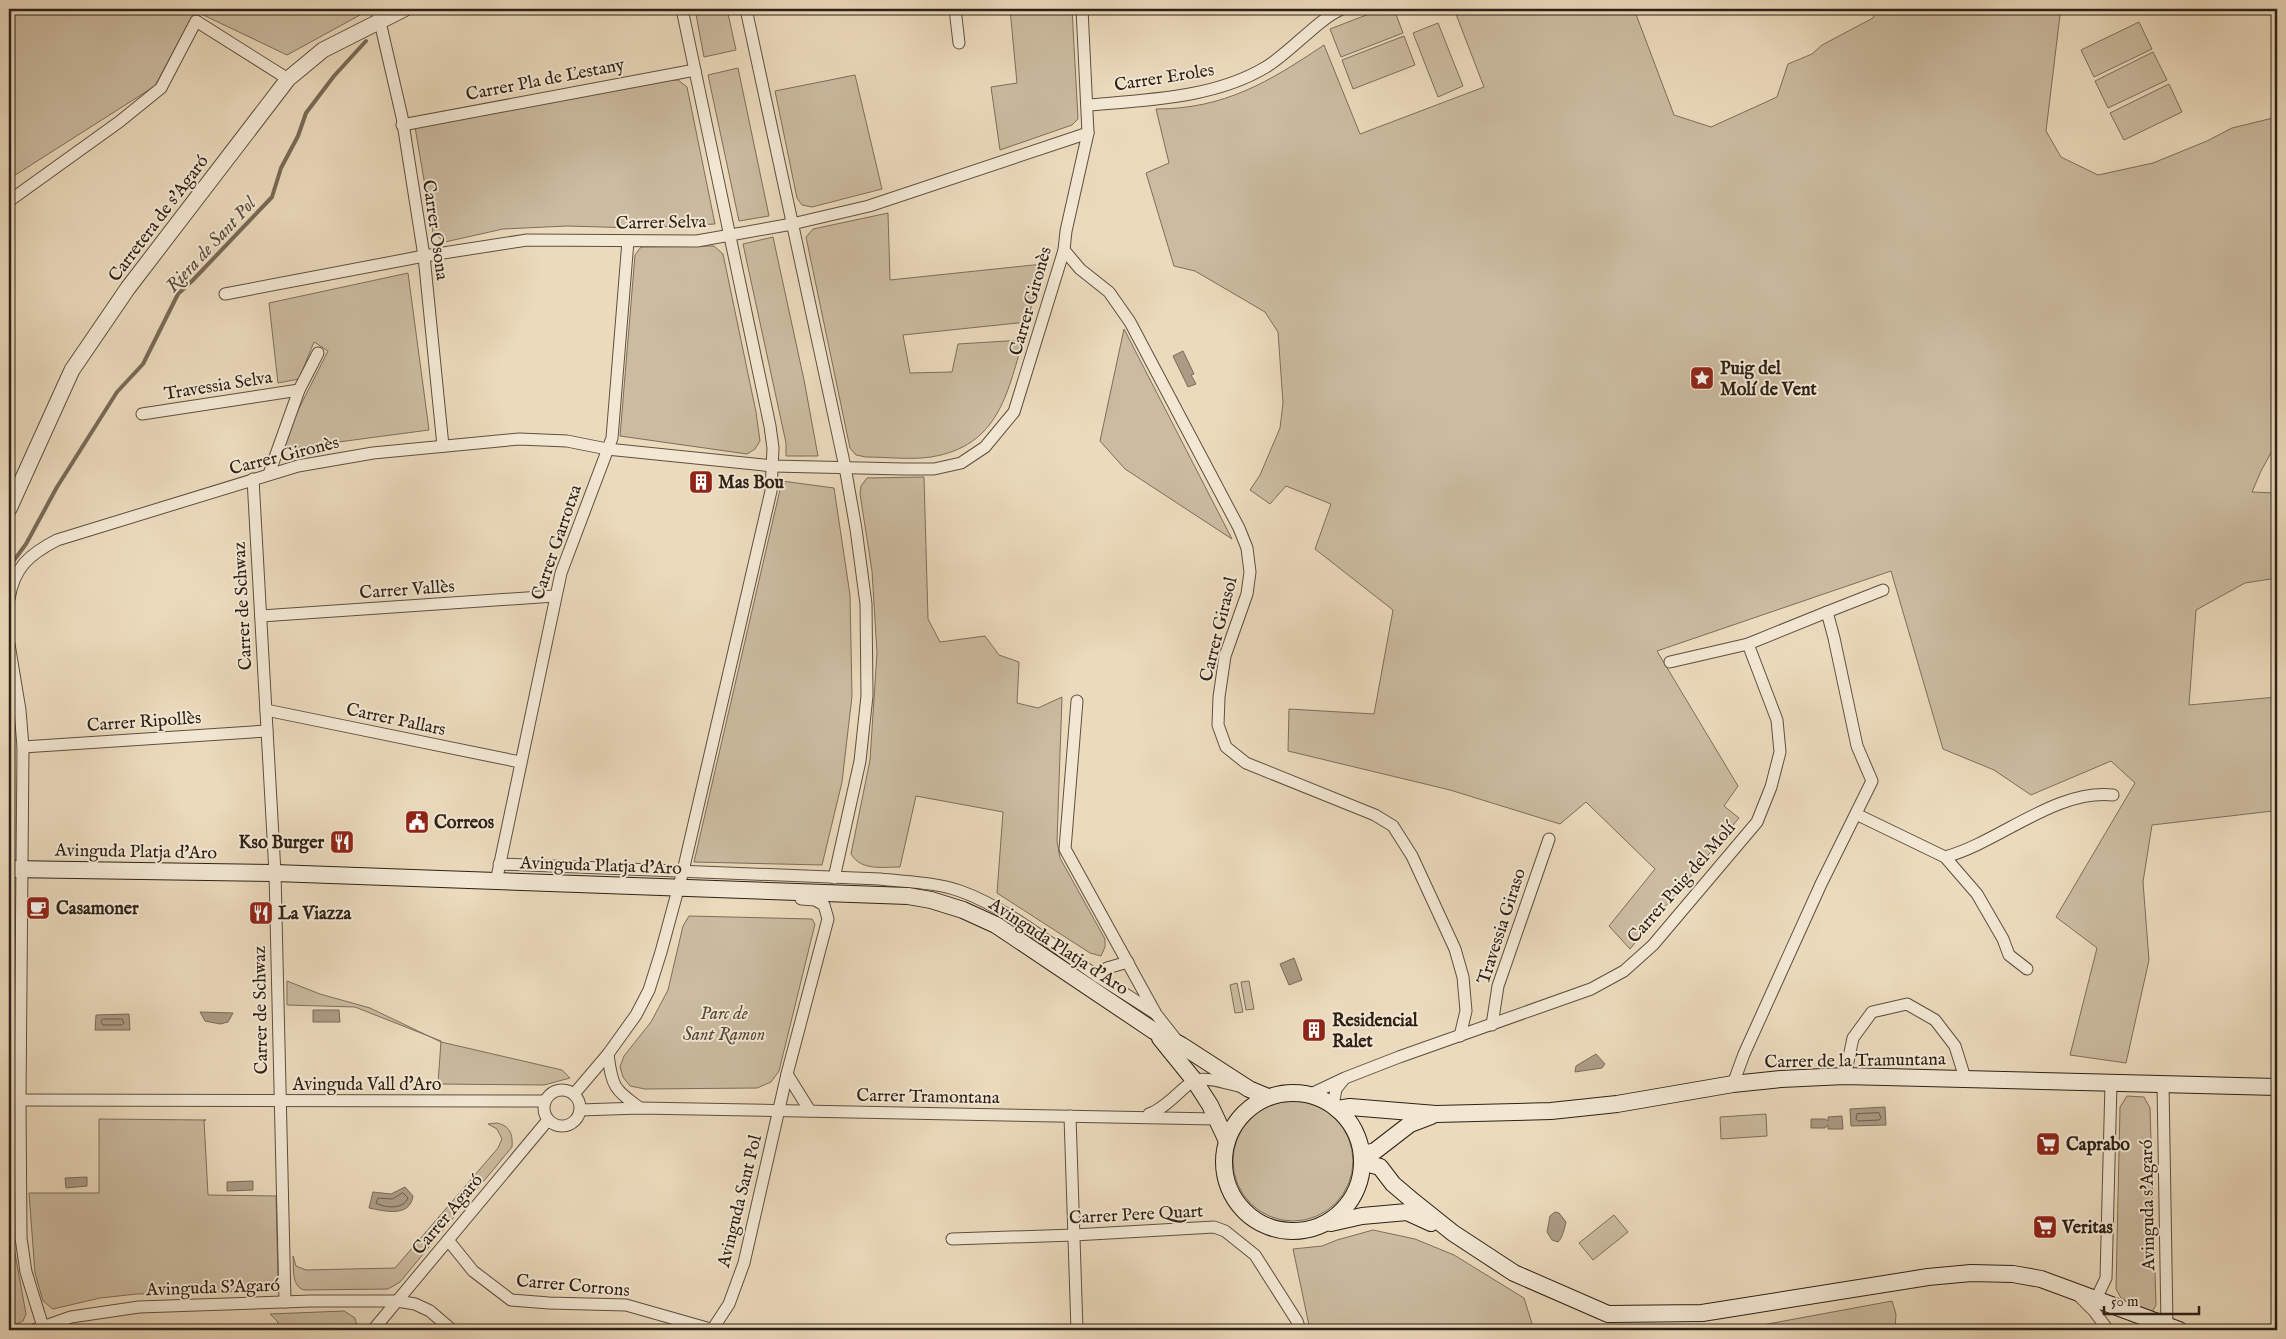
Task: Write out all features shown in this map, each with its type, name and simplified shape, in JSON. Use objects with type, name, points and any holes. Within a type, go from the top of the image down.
[{"type":"main road","name":"Avinguda Platja d'Aro","points":[[15,869],[275,873],[496,882],[681,879],[739,888],[908,896],[931,900],[963,910],[996,925],[1154,1031],[1177,1050],[1249,1089],[1268,1097]]},
{"type":"main road","points":[[1177,1050],[1227,1140]]},
{"type":"main road","name":"Carrer de la Tramuntana","points":[[1335,1107],[1436,1114],[1551,1111],[1617,1104],[1733,1084],[1781,1079],[1845,1076],[2277,1087]]},
{"type":"main road","points":[[1324,1225],[1350,1203],[1359,1184],[1362,1159],[1355,1132],[1335,1107],[1309,1095],[1289,1093],[1268,1097],[1241,1116],[1227,1140],[1223,1162],[1225,1177],[1233,1198],[1247,1215],[1266,1227],[1288,1232],[1302,1232],[1362,1216],[1407,1212],[1453,1233]]},
{"type":"main road","name":"Carrer de la Tramuntana","points":[[1362,1159],[1390,1141],[1410,1124],[1436,1114]]},
{"type":"main road","points":[[1390,1141],[1388,1165],[1393,1184]]},
{"type":"main road","points":[[1362,1159],[1380,1167],[1393,1184],[1453,1233],[1514,1273],[1608,1314],[1702,1313],[1928,1277],[1972,1273],[2013,1274],[2041,1279],[2173,1328]]},
{"type":"street","name":"Carretera de s'Agaró","points":[[9,509],[72,370],[128,288],[288,79],[323,50],[379,14],[404,9]]},
{"type":"street","points":[[574,1094],[608,1054],[636,1015],[649,990],[681,879],[768,512],[773,466],[770,426],[682,9]]},
{"type":"street","points":[[746,9],[845,467],[866,604],[866,696],[860,761],[834,878]]},
{"type":"street","points":[[956,9],[959,43]]},
{"type":"street","name":"Carrer Gironès","points":[[9,599],[10,587],[20,567],[36,551],[57,540],[269,474],[298,466],[364,455],[519,439],[567,441],[607,449],[773,466],[934,469],[961,463],[985,446],[1014,412],[1064,250],[1066,231],[1088,134],[1082,9]]},
{"type":"street","name":"Carrer Eroles","points":[[1088,105],[1192,93],[1233,83],[1266,67],[1342,9]]},
{"type":"street","name":"Carrer Osona","points":[[379,14],[402,125],[424,256],[443,446]]},
{"type":"street","points":[[9,201],[119,122],[161,88],[196,21],[288,79]]},
{"type":"street","name":"Carrer Pla de Ľestany","points":[[402,125],[695,70]]},
{"type":"street","name":"Carrer Selva","points":[[225,294],[424,256],[527,240],[697,241],[730,236],[869,206],[1088,134]]},
{"type":"street","name":"Carrer Garrotxa","points":[[496,882],[555,596],[561,574],[613,429],[628,241]]},
{"type":"street","name":"Carrer Girasol","points":[[1064,250],[1080,269],[1109,292],[1130,322],[1239,528],[1247,548],[1250,572],[1247,594],[1225,656],[1219,697],[1218,725],[1226,747],[1246,763],[1375,815],[1394,826],[1412,856],[1455,949],[1463,977],[1466,1012],[1460,1036]]},
{"type":"street","name":"Travessia Selva","points":[[269,474],[299,390],[318,353]]},
{"type":"street","name":"Travessia Selva","points":[[142,414],[299,390]]},
{"type":"street","name":"Carrer de Schwaz","points":[[253,479],[275,873],[285,1302]]},
{"type":"street","points":[[1670,662],[1748,644],[1883,590]]},
{"type":"street","name":"Carrer Vallès","points":[[260,616],[555,596]]},
{"type":"street","points":[[1733,1084],[1752,1036],[1872,781],[1857,746],[1827,612]]},
{"type":"street","points":[[9,644],[20,710],[23,747],[15,869],[14,1100],[21,1238],[26,1272],[40,1329]]},
{"type":"street","name":"Carrer Puig del Molí","points":[[1346,1078],[1591,989],[1624,971],[1653,945],[1756,822],[1771,787],[1780,752],[1777,720],[1748,644]]},
{"type":"street","points":[[1078,701],[1064,849],[1177,1050],[1180,1072],[1178,1095]]},
{"type":"street","name":"Carrer Pallars","points":[[266,710],[520,762]]},
{"type":"street","name":"Carrer Ripollès","points":[[23,747],[267,731]]},
{"type":"street","points":[[1945,857],[1966,851],[2026,819],[2069,800],[2096,793],[2113,795]]},
{"type":"street","points":[[1856,814],[1945,857],[1977,894],[2003,939],[2009,955],[2027,969]]},
{"type":"street","name":"Travessia Giraso","points":[[1492,1025],[1498,986],[1549,839]]},
{"type":"street","points":[[499,864],[681,879],[880,879],[927,884],[959,891],[986,903],[1156,1014]]},
{"type":"street","name":"Avinguda Sant Pol","points":[[713,1330],[729,1304],[744,1263],[787,1074],[828,919],[827,910],[824,905],[815,900],[756,897],[739,888]]},
{"type":"street","points":[[1097,976],[1107,968],[1128,962]]},
{"type":"street","points":[[1845,1076],[1853,1038],[1872,1012],[1907,1004],[1935,1020],[1955,1046],[1965,1078]]},
{"type":"street","points":[[608,1054],[611,1080],[622,1094],[640,1108]]},
{"type":"street","points":[[787,1074],[810,1111]]},
{"type":"street","points":[[1309,1095],[1346,1078]]},
{"type":"street","points":[[1335,1107],[1336,1089],[1346,1078]]},
{"type":"street","points":[[1141,1116],[1160,1110],[1194,1080],[1210,1079],[1249,1089]]},
{"type":"street","name":"Avinguda s'Agaró","points":[[2096,1299],[2106,1278],[2111,1083]]},
{"type":"street","name":"Avinguda s'Agaró","points":[[2163,1084],[2173,1328]]},
{"type":"street","points":[[560,1089],[568,1090],[574,1094],[580,1103],[580,1110],[576,1119],[567,1125],[559,1126],[548,1120],[545,1113],[545,1101],[553,1091],[560,1089]]},
{"type":"street","name":"Avinguda Vall d'Aro","points":[[14,1100],[545,1101]]},
{"type":"street","name":"Carrer Tramontana","points":[[580,1110],[640,1108],[1141,1116],[1216,1119]]},
{"type":"street","points":[[1070,1116],[1077,1330]]},
{"type":"street","name":"Carrer Agaró","points":[[373,1330],[548,1120]]},
{"type":"street","name":"Carrer Pere Quart","points":[[952,1239],[1074,1235],[1214,1227],[1224,1231],[1255,1255],[1297,1321],[1300,1330]]},
{"type":"street","name":"Carrer Corrons","points":[[448,1240],[473,1271],[511,1300],[626,1305],[713,1330]]},
{"type":"street","points":[[2073,1291],[2094,1311],[2108,1330]]},
{"type":"street","name":"Avinguda S'Agaró","points":[[40,1329],[71,1317],[139,1307],[285,1302],[397,1301],[415,1304],[430,1311],[452,1330]]},
{"type":"green space","points":[[9,9],[371,9],[287,55],[195,11],[155,86],[9,179]]},
{"type":"green space","points":[[695,9],[727,9],[736,50],[704,57]]},
{"type":"green space","points":[[1010,9],[1072,9],[1078,119],[1072,125],[1000,150],[991,87],[1017,83]]},
{"type":"green space","points":[[1382,9],[1394,9],[1403,33],[1341,57],[1330,29]]},
{"type":"green space","points":[[1454,9],[1634,9],[1674,115],[1711,127],[1777,97],[1788,64],[1812,54],[1822,45],[1873,18],[1877,9],[2064,9],[2060,15],[2046,131],[2061,157],[2098,175],[2153,163],[2207,141],[2232,128],[2277,117],[2277,442],[2252,492],[2277,493],[2277,578],[2245,583],[2196,610],[2189,705],[2277,697],[2277,756],[2273,811],[2152,825],[2143,882],[2149,960],[2126,1063],[2070,1055],[2097,948],[2056,917],[2135,783],[2111,761],[2031,795],[1994,770],[1943,749],[1891,571],[1657,651],[1738,786],[1724,806],[1739,818],[1630,949],[1609,926],[1655,869],[1586,802],[1560,824],[1450,790],[1288,751],[1289,709],[1374,714],[1393,610],[1315,549],[1331,504],[1286,486],[1270,504],[1250,490],[1260,475],[1280,428],[1283,403],[1278,332],[1265,312],[1195,271],[1174,266],[1146,173],[1169,163],[1156,109],[1180,108],[1225,99],[1265,82],[1324,45],[1360,134],[1484,87]]},
{"type":"green space","points":[[2139,22],[2152,49],[2094,77],[2081,50]]},
{"type":"green space","points":[[1438,23],[1463,86],[1438,97],[1413,33]]},
{"type":"green space","points":[[1404,36],[1415,65],[1353,89],[1342,60]]},
{"type":"green space","points":[[2153,52],[2167,80],[2108,108],[2095,81]]},
{"type":"green space","points":[[738,68],[769,216],[739,221],[708,75]]},
{"type":"green space","points":[[855,75],[882,189],[812,207],[802,205],[797,198],[775,91]]},
{"type":"green space","points":[[648,80],[678,80],[687,87],[715,224],[637,228],[567,226],[503,229],[445,242],[433,233],[415,127]]},
{"type":"green space","points":[[2169,84],[2182,112],[2124,140],[2110,113]]},
{"type":"green space","points":[[888,213],[890,280],[1043,264],[1027,322],[903,335],[910,373],[952,372],[958,344],[1023,340],[1005,398],[985,430],[971,442],[954,451],[931,457],[866,457],[856,455],[850,448],[806,237],[813,229]]},
{"type":"green space","points":[[773,237],[804,380],[818,456],[786,456],[786,443],[743,244]]},
{"type":"green space","points":[[714,246],[723,254],[756,412],[760,441],[755,449],[747,454],[620,436],[635,255],[641,247]]},
{"type":"green space","points":[[408,273],[429,430],[278,450],[328,351],[314,342],[299,379],[278,383],[269,303]]},
{"type":"green space","points":[[1124,329],[1232,539],[1125,469],[1100,441]]},
{"type":"green space","points":[[924,477],[928,619],[940,642],[985,636],[999,655],[1019,662],[1017,703],[1038,708],[1062,697],[1057,841],[1060,858],[1105,939],[1105,947],[1101,956],[1090,953],[997,893],[1003,812],[916,796],[900,867],[866,866],[851,854],[870,760],[877,653],[872,571],[860,494],[861,486],[867,478]]},
{"type":"green space","points":[[782,481],[834,488],[850,595],[852,696],[842,782],[822,865],[694,862]]},
{"type":"green space","name":"Parc de Sant Ramon","points":[[689,916],[812,919],[815,924],[779,1071],[771,1082],[757,1088],[645,1089],[630,1086],[623,1077],[620,1067],[624,1056],[651,1022],[668,990],[683,926]]},
{"type":"green space","points":[[287,981],[320,994],[370,1008],[429,1036],[355,1007],[287,1005]]},
{"type":"green space","points":[[1249,981],[1254,1009],[1246,1010],[1241,982]]},
{"type":"green space","points":[[1237,983],[1243,1012],[1235,1013],[1230,985]]},
{"type":"green space","points":[[441,1042],[562,1070],[570,1078],[544,1085],[438,1084]]},
{"type":"green space","points":[[2127,1096],[2144,1097],[2150,1108],[2156,1305],[2152,1312],[2121,1298],[2116,1289],[2120,1107]]},
{"type":"green space","points":[[1293,1101],[1305,1102],[1316,1106],[1326,1111],[1335,1119],[1343,1128],[1348,1138],[1352,1149],[1352,1173],[1348,1184],[1343,1194],[1335,1203],[1326,1211],[1316,1216],[1305,1220],[1293,1221],[1281,1220],[1270,1216],[1260,1211],[1251,1203],[1243,1194],[1238,1184],[1234,1173],[1233,1161],[1234,1149],[1238,1138],[1243,1128],[1251,1119],[1260,1111],[1270,1106],[1281,1102]]},
{"type":"green space","points":[[1766,1114],[1767,1136],[1721,1139],[1720,1117]]},
{"type":"green space","points":[[99,1119],[206,1120],[204,1120],[208,1195],[276,1196],[278,1279],[275,1283],[269,1288],[257,1290],[137,1294],[100,1298],[53,1309],[43,1301],[35,1273],[29,1193],[99,1193]]},
{"type":"green space","points":[[497,1123],[505,1126],[510,1131],[512,1147],[400,1282],[388,1289],[304,1290],[297,1285],[294,1276],[293,1256],[296,1266],[306,1270],[395,1268],[498,1148],[502,1139],[497,1129],[488,1124]]},
{"type":"green space","points":[[9,1193],[12,1193],[14,1248],[26,1314],[23,1321],[9,1327]]},
{"type":"green space","points":[[1614,1215],[1628,1232],[1593,1260],[1579,1243]]},
{"type":"green space","points":[[1373,1230],[1415,1239],[1454,1255],[1524,1298],[1534,1330],[1310,1330],[1293,1249],[1322,1246]]},
{"type":"green space","points":[[1892,1301],[1896,1314],[1895,1330],[1746,1330],[1746,1328]]},
{"type":"green space","points":[[344,1311],[355,1318],[358,1330],[281,1330],[277,1321],[270,1314]]},
{"type":"water","points":[[1183,351],[1194,374],[1191,375],[1196,384],[1188,387],[1173,356]]},
{"type":"water","points":[[1294,958],[1302,980],[1289,985],[1280,964]]},
{"type":"water","points":[[313,1010],[339,1010],[340,1022],[313,1022]]},
{"type":"water","points":[[200,1012],[233,1013],[228,1022],[220,1024],[205,1021]]},
{"type":"water","points":[[129,1014],[130,1030],[95,1030],[96,1015]]},
{"type":"water","points":[[1596,1054],[1605,1064],[1602,1068],[1575,1072],[1576,1066]]},
{"type":"water","points":[[1885,1107],[1886,1125],[1851,1126],[1850,1109]]},
{"type":"water","points":[[1842,1116],[1843,1129],[1828,1129],[1828,1125],[1825,1128],[1811,1128],[1811,1119],[1825,1119],[1828,1121],[1828,1117]]},
{"type":"water","points":[[87,1177],[87,1186],[66,1188],[65,1178]]},
{"type":"water","points":[[253,1181],[253,1190],[227,1191],[227,1182]]},
{"type":"water","points":[[405,1187],[413,1196],[407,1208],[389,1211],[369,1208],[373,1192],[391,1194]]},
{"type":"water","points":[[1555,1212],[1559,1213],[1566,1222],[1558,1242],[1552,1240],[1547,1232],[1550,1216]]},
{"type":"waterway","name":"Riera de Sant Pol","points":[[9,567],[26,544],[57,487],[117,392],[143,364],[178,294],[272,197],[281,168],[298,136],[306,113],[334,76],[366,41]]},
{"type":"place","name":"Puig del Molí de Vent","points":[[1702,378]]},
{"type":"place","name":"Mas Bou","points":[[701,482]]},
{"type":"place","name":"Correos","points":[[417,822]]},
{"type":"place","name":"Kso Burger","points":[[342,842]]},
{"type":"place","name":"Casamoner","points":[[38,908]]},
{"type":"place","name":"La Viazza","points":[[261,913]]},
{"type":"place","name":"Residencial Ralet","points":[[1314,1030]]},
{"type":"place","name":"Caprabo","points":[[2048,1144]]},
{"type":"place","name":"Veritas","points":[[2045,1227]]}]
